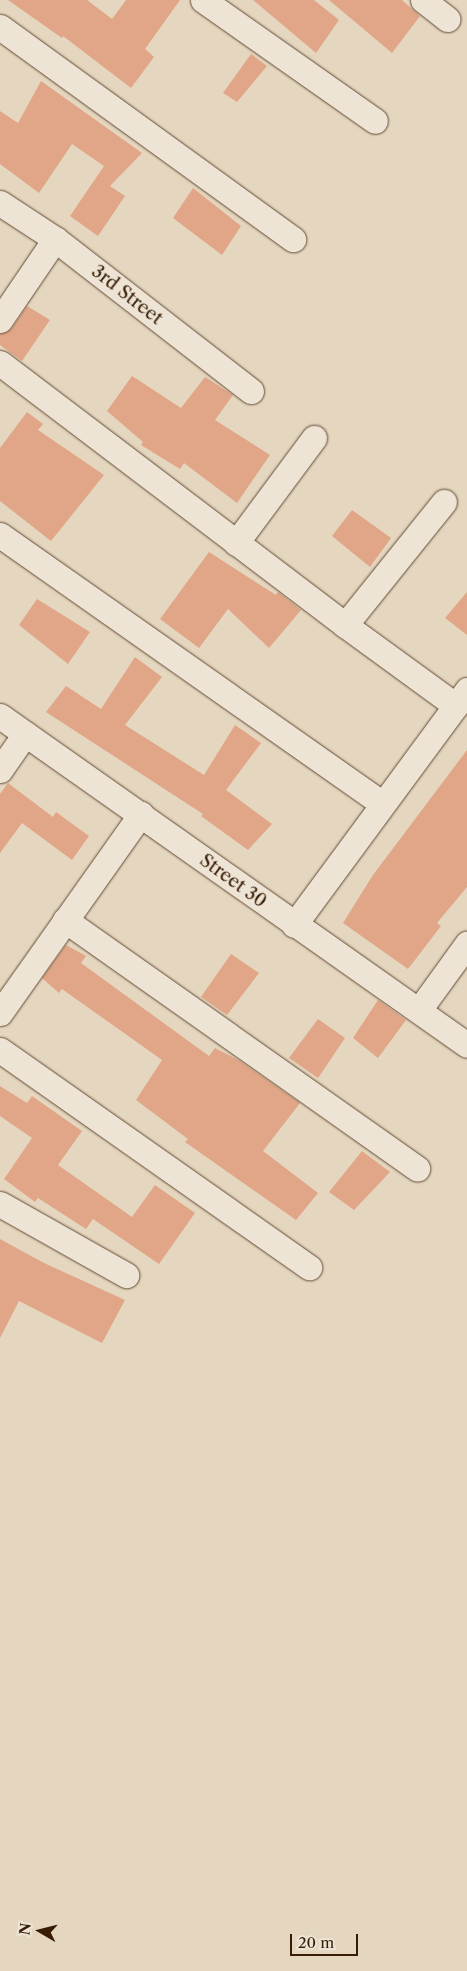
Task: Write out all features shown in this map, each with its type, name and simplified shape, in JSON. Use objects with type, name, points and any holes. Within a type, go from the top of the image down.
[{"type":"street","points":[[203,0],[375,121]]},
{"type":"street","points":[[423,0],[448,18]]},
{"type":"street","points":[[0,26],[292,238]]},
{"type":"street","name":"3rd Street","points":[[0,202],[55,239],[251,391]]},
{"type":"street","points":[[0,320],[55,239]]},
{"type":"street","points":[[0,363],[345,625],[461,698],[382,802],[294,925]]},
{"type":"street","points":[[236,543],[314,438]]},
{"type":"street","points":[[345,625],[444,502]]},
{"type":"street","points":[[0,535],[382,802]]},
{"type":"street","name":"Street 30","points":[[0,716],[141,814],[294,925],[467,1044]]},
{"type":"street","points":[[0,770],[25,734]]},
{"type":"street","points":[[0,1013],[141,814]]},
{"type":"street","points":[[65,920],[417,1168]]},
{"type":"street","points":[[419,1010],[467,944]]},
{"type":"street","points":[[0,1050],[309,1267]]},
{"type":"street","points":[[0,1204],[126,1275]]},
{"type":"building","points":[[8,0],[87,0],[112,19],[126,0],[180,0],[145,49],[154,57],[131,88],[63,36],[62,38]]},
{"type":"building","points":[[253,0],[314,0],[339,20],[316,53]]},
{"type":"building","points":[[329,0],[402,0],[420,16],[392,53]]},
{"type":"building","points":[[251,54],[267,66],[237,102],[223,93]]},
{"type":"building","points":[[41,81],[142,153],[110,186],[125,196],[98,236],[70,216],[104,166],[72,144],[39,193],[0,164],[0,111],[18,123]]},
{"type":"building","points":[[193,188],[241,226],[222,255],[173,218]]},
{"type":"building","points":[[27,306],[50,320],[22,361],[0,345],[0,334],[12,328]]},
{"type":"building","points":[[132,376],[181,408],[205,377],[233,395],[215,420],[270,455],[237,503],[184,463],[180,469],[141,445],[143,442],[107,411]]},
{"type":"building","points":[[27,412],[43,424],[38,430],[104,475],[51,541],[0,501],[0,448]]},
{"type":"building","points":[[352,510],[391,538],[370,567],[332,536]]},
{"type":"building","points":[[209,552],[276,595],[278,592],[301,610],[269,648],[228,609],[199,648],[160,619]]},
{"type":"building","points":[[467,592],[467,635],[445,618]]},
{"type":"building","points":[[37,599],[90,632],[68,664],[19,625]]},
{"type":"building","points":[[135,657],[162,677],[125,725],[204,775],[235,725],[261,743],[226,790],[272,824],[248,850],[201,816],[203,814],[46,712],[66,686],[101,709]]},
{"type":"building","points":[[467,750],[467,887],[437,923],[441,926],[408,969],[343,923],[373,875]]},
{"type":"building","points":[[8,783],[53,817],[56,812],[89,836],[72,860],[22,823],[0,853],[0,794]]},
{"type":"building","points":[[66,945],[86,956],[81,963],[209,1056],[215,1048],[240,1061],[300,1103],[263,1151],[318,1193],[296,1220],[185,1142],[188,1139],[136,1100],[162,1060],[62,989],[59,993],[42,978]]},
{"type":"building","points":[[231,954],[259,973],[227,1015],[201,997]]},
{"type":"building","points":[[378,1000],[406,1020],[378,1058],[353,1038]]},
{"type":"building","points":[[318,1019],[345,1038],[318,1078],[289,1058]]},
{"type":"building","points":[[0,1086],[27,1103],[32,1096],[82,1131],[58,1165],[132,1217],[155,1185],[195,1213],[159,1264],[93,1219],[86,1229],[38,1198],[35,1202],[4,1179],[32,1138],[0,1116]]},
{"type":"building","points":[[362,1151],[390,1172],[354,1210],[329,1192]]},
{"type":"building","points":[[0,1239],[44,1263],[125,1300],[102,1343],[19,1301],[0,1338]]}]
